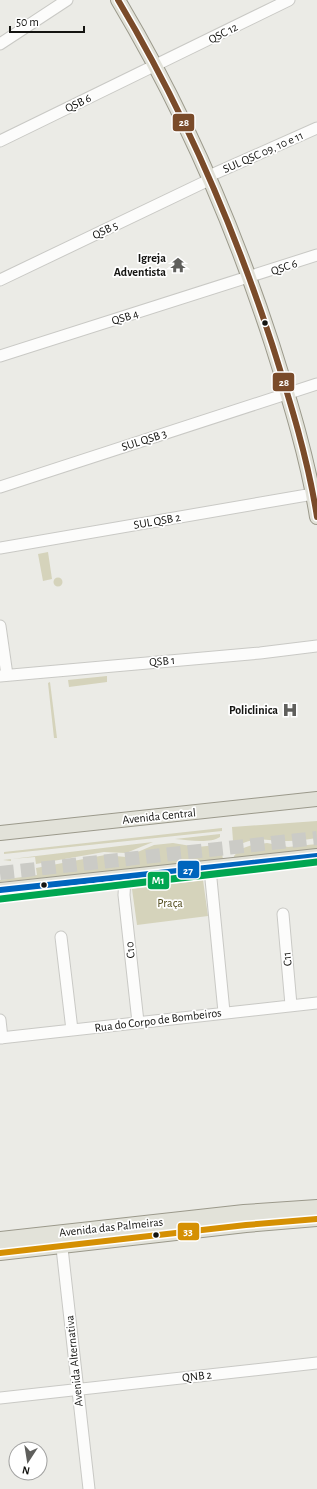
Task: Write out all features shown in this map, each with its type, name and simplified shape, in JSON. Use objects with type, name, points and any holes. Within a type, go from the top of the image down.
[{"type":"main road","points":[[118,0],[156,66],[210,178],[250,278],[288,393],[313,494],[317,517]]},
{"type":"main road","name":"Avenida Central","points":[[0,832],[317,799]]},
{"type":"main road","points":[[0,890],[125,878],[317,856]]},
{"type":"main road","name":"Avenida das Palmeiras","points":[[0,1253],[61,1240],[245,1218],[317,1207]]},
{"type":"main road","name":"Avenida das Palmeiras","points":[[245,1218],[317,1219]]},
{"type":"main road","name":"Avenida das Palmeiras","points":[[0,1239],[61,1240]]},
{"type":"street","points":[[0,44],[67,0]]},
{"type":"street","name":"QSC 12","points":[[156,66],[289,0]]},
{"type":"street","name":"QSB 6","points":[[0,141],[156,66]]},
{"type":"street","name":"SUL QSC 09, 10 e 11","points":[[210,178],[317,128]]},
{"type":"street","name":"QSB 5","points":[[0,280],[210,178]]},
{"type":"street","name":"QSC 6","points":[[250,278],[317,255]]},
{"type":"street","name":"QSB 4","points":[[0,356],[250,278]]},
{"type":"street","name":"SUL QSB 3","points":[[0,487],[317,384]]},
{"type":"street","name":"SUL QSB 2","points":[[0,548],[313,494]]},
{"type":"street","points":[[0,630],[4,675]]},
{"type":"street","name":"QSB 1","points":[[4,675],[260,653],[317,646]]},
{"type":"street","points":[[210,868],[224,1012]]},
{"type":"street","name":"C10","points":[[125,878],[124,895],[138,1022]]},
{"type":"street","name":"C11","points":[[282,914],[291,1005]]},
{"type":"street","points":[[61,937],[72,1030]]},
{"type":"street","name":"Rua do Corpo de Bombeiros","points":[[1,1038],[224,1012],[317,1003]]},
{"type":"street","points":[[0,1020],[1,1038]]},
{"type":"street","name":"Avenida Alternativa","points":[[61,1240],[76,1389],[89,1489]]},
{"type":"street","name":"QNB 2","points":[[0,1398],[317,1363]]},
{"type":"green space","points":[[48,552],[52,579],[43,581],[38,554]]},
{"type":"green space","points":[[58,577],[63,582],[58,587],[53,582]]},
{"type":"green space","points":[[107,676],[107,682],[69,687],[68,680]]},
{"type":"green space","points":[[50,682],[57,738],[54,738],[48,683]]},
{"type":"green space","points":[[317,821],[317,838],[292,841],[253,840],[239,845],[233,841],[232,827]]},
{"type":"green space","points":[[222,828],[222,831],[4,854],[4,852]]},
{"type":"green space","points":[[220,834],[220,837],[210,840],[198,841],[175,839]]},
{"type":"green space","points":[[153,842],[126,853],[104,852],[36,864],[35,857],[12,859]]},
{"type":"green space","points":[[173,843],[197,847],[221,846],[223,860],[0,882],[0,880],[37,875],[36,868],[105,855],[126,857],[154,845]]},
{"type":"green space","points":[[267,843],[288,847],[317,844],[317,850],[234,859],[237,852],[245,848]]},
{"type":"green space","name":"Praça","points":[[203,880],[208,916],[137,925],[132,889]]},
{"type":"tunnel","points":[[0,873],[317,838]]},
{"type":"transit line","name":"28","points":[[118,0],[142,41],[185,125],[205,168],[241,255],[257,299],[292,408],[304,452],[317,517]]},
{"type":"transit line","name":"27","points":[[0,890],[317,856]]},
{"type":"transit line","name":"M1","points":[[0,899],[317,862]]},
{"type":"transit line","name":"33","points":[[0,1253],[246,1225],[317,1219]]},
{"type":"place","name":"Igreja Adventista","points":[[178,265]]},
{"type":"place","name":"Policlinica","points":[[290,710]]}]
